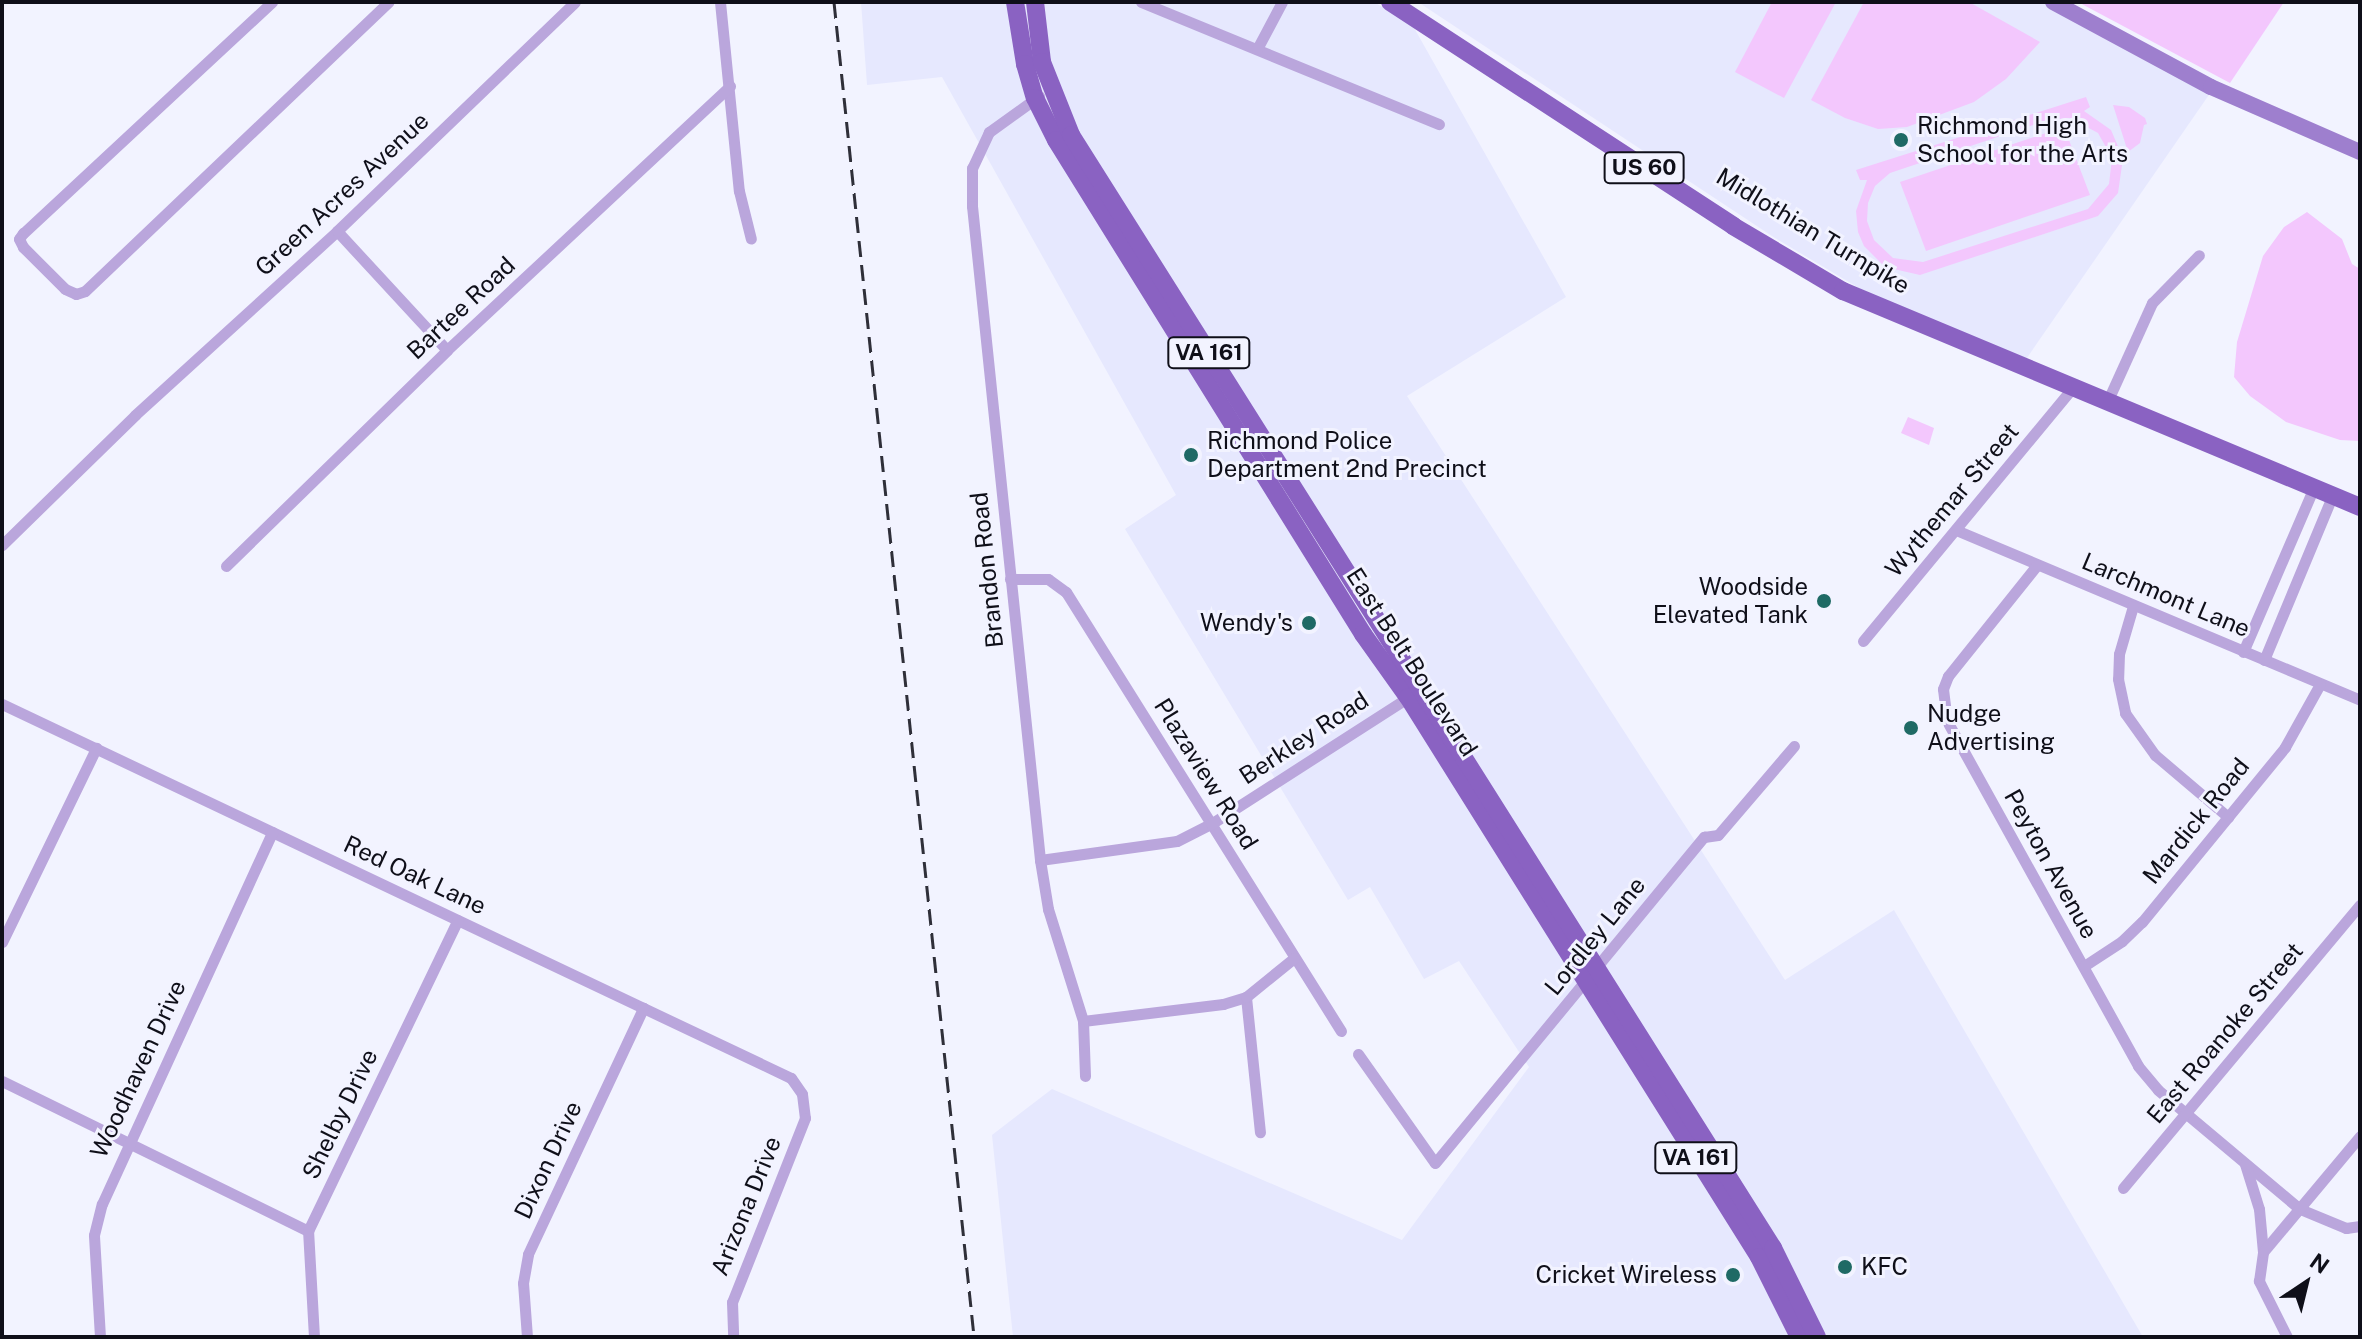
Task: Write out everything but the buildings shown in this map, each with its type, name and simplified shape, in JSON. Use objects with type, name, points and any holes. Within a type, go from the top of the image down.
[{"type":"main road","name":"East Belt Boulevard","points":[[1015,2],[1025,64],[1043,94]]},
{"type":"main road","name":"East Belt Boulevard","points":[[1035,2],[1043,94],[1056,140],[1363,634],[1415,693],[1597,966],[1773,1248],[1817,1337]]},
{"type":"main road","name":"Midlothian Turnpike","points":[[1390,2],[1766,247],[1843,291],[2360,507]]},
{"type":"main road","name":"Midlothian Turnpike","points":[[1414,2],[1746,220],[1907,316]]},
{"type":"main road","name":"East Belt Boulevard","points":[[1415,693],[1586,982],[1759,1257],[1799,1337]]},
{"type":"street","points":[[272,2],[23,233],[19,239],[23,247],[65,289],[76,294],[85,291],[389,2]]},
{"type":"street","name":"Green Acres Avenue","points":[[2,545],[135,415],[337,231],[575,2]]},
{"type":"street","points":[[720,2],[739,191],[751,239]]},
{"type":"street","points":[[1141,2],[1439,124]]},
{"type":"street","points":[[1257,49],[1282,2]]},
{"type":"street","points":[[2053,2],[2211,87],[2360,152]]},
{"type":"street","name":"Bartee Road","points":[[226,566],[447,350],[730,86]]},
{"type":"street","name":"Brandon Road","points":[[1043,94],[989,132],[972,168],[972,206],[1040,860],[1048,909],[1083,1021],[1085,1076]]},
{"type":"street","points":[[337,231],[447,350]]},
{"type":"street","points":[[2108,400],[2152,303],[2199,255]]},
{"type":"street","name":"Wythemar Street","points":[[1863,641],[2074,386]]},
{"type":"street","points":[[2243,652],[2314,487]]},
{"type":"street","points":[[2264,660],[2333,494]]},
{"type":"street","name":"Larchmont Lane","points":[[1956,530],[2360,700]]},
{"type":"street","name":"Peyton Avenue","points":[[2037,565],[1948,676],[1943,704],[1947,721],[2138,1066],[2186,1116],[2300,1209],[2346,1228],[2360,1226]]},
{"type":"street","name":"Plazaview Road","points":[[1010,579],[1048,579],[1066,592],[1341,1031]]},
{"type":"street","points":[[2133,606],[2119,654],[2118,679],[2125,713],[2155,755],[2228,817]]},
{"type":"street","name":"Mardick Road","points":[[2084,966],[2132,933],[2285,747],[2320,684]]},
{"type":"street","name":"Berkley Road","points":[[1040,860],[1165,845],[1211,824],[1415,693]]},
{"type":"street","name":"Red Oak Lane","points":[[2,704],[791,1078],[802,1094]]},
{"type":"street","name":"Lordley Lane","points":[[1358,1054],[1435,1163],[1704,837],[1718,835],[1794,746]]},
{"type":"street","points":[[2,942],[96,748]]},
{"type":"street","name":"Woodhaven Drive","points":[[100,1337],[94,1235],[102,1204],[272,832]]},
{"type":"street","name":"East Roanoke Street","points":[[2123,1188],[2360,905]]},
{"type":"street","name":"Shelby Drive","points":[[314,1337],[308,1231],[458,920]]},
{"type":"street","points":[[1083,1021],[1203,1009],[1246,997],[1294,958]]},
{"type":"street","points":[[1246,997],[1260,1132]]},
{"type":"street","name":"Dixon Drive","points":[[527,1337],[523,1283],[528,1254],[643,1008]]},
{"type":"street","points":[[2,1081],[308,1231]]},
{"type":"street","name":"Arizona Drive","points":[[733,1337],[732,1302],[805,1118],[802,1094]]},
{"type":"street","points":[[2263,1252],[2360,1136]]},
{"type":"street","points":[[2245,1164],[2259,1209],[2263,1252],[2259,1281],[2287,1337]]},
{"type":"shaded area","points":[[861,2],[1374,2],[1413,26],[1566,297],[1407,396],[1785,980],[1894,910],[2143,1337],[1013,1337],[992,1135],[1052,1089],[1402,1240],[1529,1067],[1459,961],[1424,979],[1370,887],[1348,900],[1125,529],[1176,495],[942,77],[867,85]]},
{"type":"shaded area","name":"Richmond High School for the Arts","points":[[1418,2],[2052,2],[2213,89],[2022,365],[1906,316],[1775,238]]},
{"type":"shaded area","points":[[1772,2],[1836,2],[1784,98],[1735,72]]},
{"type":"shaded area","points":[[1864,2],[1969,2],[2040,42],[2006,79],[1974,102],[1907,127],[1878,129],[1845,118],[1811,100]]},
{"type":"shaded area","points":[[2078,2],[2284,2],[2230,83]]},
{"type":"shaded area","points":[[2086,97],[2090,107],[2084,111],[2111,130],[2123,158],[2118,193],[2098,216],[1920,275],[1885,267],[1864,246],[1858,232],[1856,211],[1867,180],[1860,180],[1856,170]],"holes":[[[2070,118],[2098,133],[2112,158],[2109,184],[2088,209],[1923,262],[1893,258],[1874,240],[1867,221],[1868,203],[1875,186],[1890,173],[2048,120]]]},
{"type":"shaded area","points":[[2113,105],[2129,107],[2145,118],[2147,124],[2144,125],[2140,143],[2128,152]]},
{"type":"shaded area","points":[[2064,127],[2090,195],[1926,251],[1900,182]]},
{"type":"shaded area","points":[[2307,212],[2342,239],[2352,264],[2360,269],[2360,441],[2340,440],[2286,422],[2250,396],[2234,377],[2237,342],[2263,256],[2284,227]]},
{"type":"shaded area","points":[[1908,417],[1934,428],[1929,445],[1901,433]]},
{"type":"railway","points":[[834,2],[974,1337]]},
{"type":"place","name":"Richmond High School for the Arts","points":[[1901,140]]},
{"type":"place","name":"Richmond Police Department 2nd Precinct","points":[[1191,455]]},
{"type":"place","name":"Woodside Elevated Tank","points":[[1824,601]]},
{"type":"place","name":"Wendy's","points":[[1309,623]]},
{"type":"place","name":"Nudge Advertising","points":[[1911,728]]},
{"type":"place","name":"KFC","points":[[1845,1267]]},
{"type":"place","name":"Cricket Wireless","points":[[1733,1275]]}]
